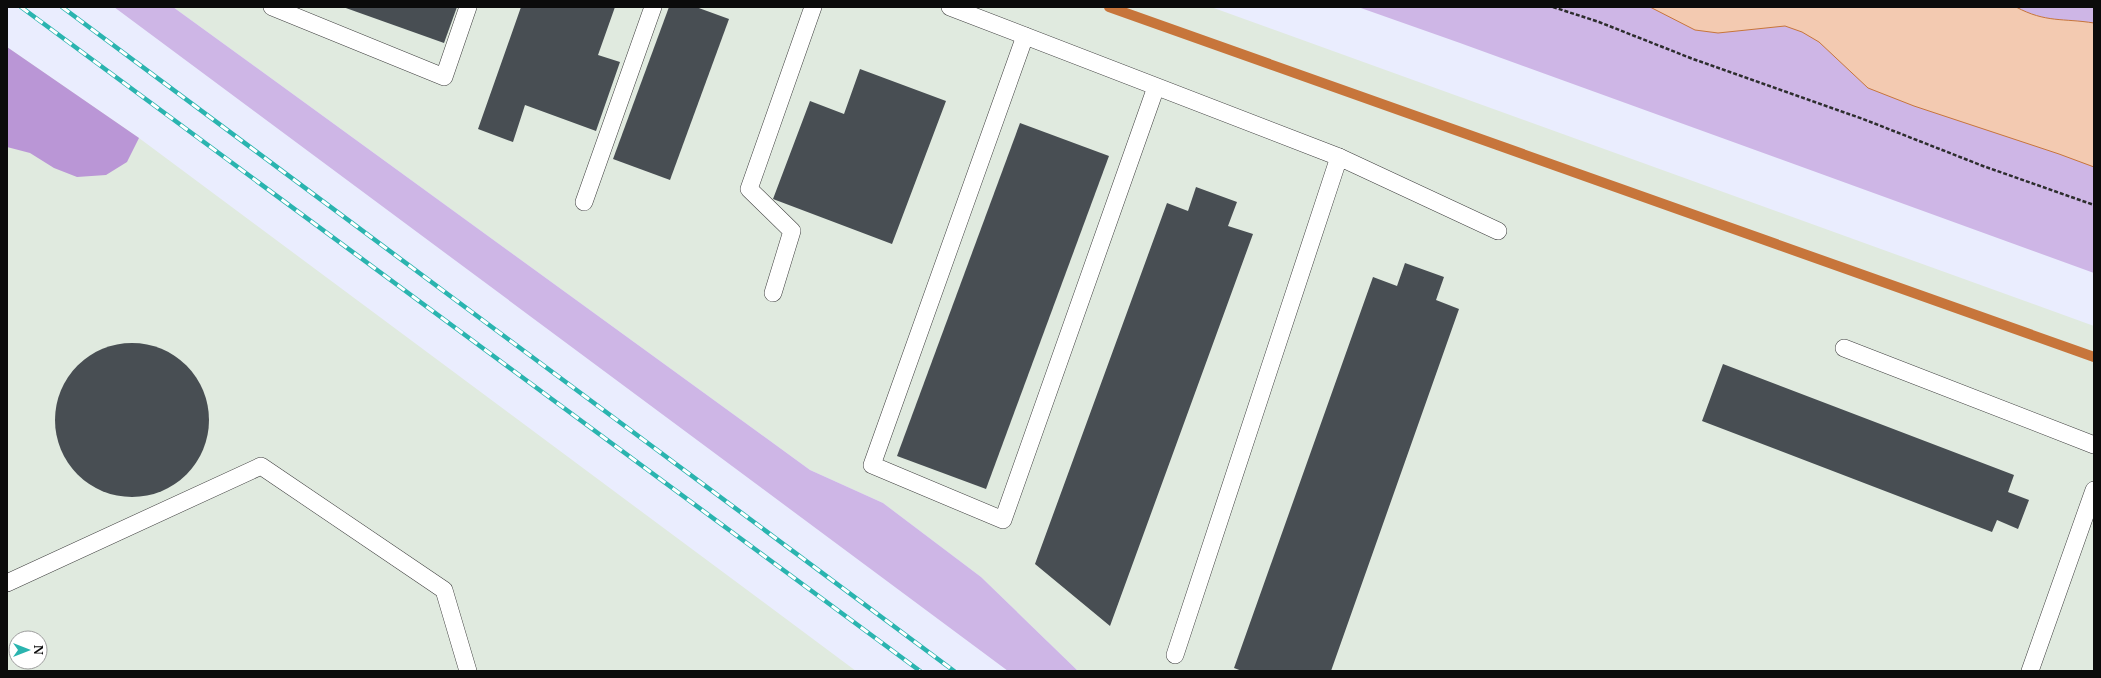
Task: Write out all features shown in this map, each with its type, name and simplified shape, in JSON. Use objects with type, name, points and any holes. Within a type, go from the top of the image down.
[{"type":"lane","points":[[272,7],[444,77],[468,7]]},
{"type":"lane","points":[[584,202],[653,7]]},
{"type":"lane","points":[[773,293],[792,231],[749,189],[813,7]]},
{"type":"lane","points":[[950,7],[1339,157],[1498,232]]},
{"type":"lane","points":[[1025,36],[872,465],[1002,520],[1156,87]]},
{"type":"lane","points":[[1175,655],[1339,157]]},
{"type":"lane","points":[[1844,348],[2094,445]]},
{"type":"lane","points":[[7,583],[261,466],[444,590],[468,671]]},
{"type":"lane","points":[[2030,671],[2094,490]]},
{"type":"path","points":[[1553,7],[1599,22],[1693,59],[1863,119],[1983,166],[2094,205]]},
{"type":"shaded area","points":[[114,7],[173,7],[810,470],[883,503],[981,577],[1078,671],[1008,671]]},
{"type":"shaded area","points":[[173,7],[1211,7],[2094,326],[2094,671],[1078,671],[981,577],[883,503],[810,470]]},
{"type":"shaded area","points":[[1358,7],[2094,7],[2094,273],[1460,43]]},
{"type":"shaded area","points":[[1650,7],[2016,7],[2036,16],[2094,23],[2094,167],[1914,106],[1868,88],[1819,42],[1802,32],[1785,26],[1718,33],[1695,30]]},
{"type":"shaded area","points":[[7,47],[139,138],[856,671],[7,671]]},
{"type":"shaded area","points":[[7,47],[139,138],[127,162],[106,175],[77,177],[54,168],[30,153],[7,147]]},
{"type":"building","points":[[343,7],[457,7],[444,43]]},
{"type":"building","points":[[521,7],[615,7],[598,55],[620,62],[596,131],[525,105],[513,142],[478,129]]},
{"type":"building","points":[[669,7],[696,7],[729,19],[670,180],[613,159]]},
{"type":"building","points":[[860,69],[946,101],[892,244],[773,199],[810,101],[844,114]]},
{"type":"building","points":[[1020,123],[1109,156],[986,489],[897,456]]},
{"type":"building","points":[[1196,187],[1237,202],[1228,226],[1253,234],[1110,626],[1035,564],[1167,203],[1188,211]]},
{"type":"building","points":[[1405,263],[1444,277],[1436,300],[1459,309],[1331,671],[1242,671],[1234,668],[1373,277],[1397,286]]},
{"type":"building","points":[[124,343],[140,343],[154,346],[168,352],[175,356],[191,371],[200,384],[206,398],[209,420],[206,442],[200,456],[196,463],[181,479],[168,488],[154,494],[140,497],[124,497],[110,494],[89,484],[68,463],[58,442],[55,428],[55,412],[58,398],[68,377],[89,356],[110,346]]},
{"type":"building","points":[[1723,364],[2014,475],[2008,492],[2029,500],[2018,529],[1997,520],[1992,532],[1702,421]]},
{"type":"waterway","points":[[1109,7],[2094,357]]},
{"type":"railway","points":[[21,7],[920,671]]},
{"type":"railway","points":[[62,7],[954,671]]}]
